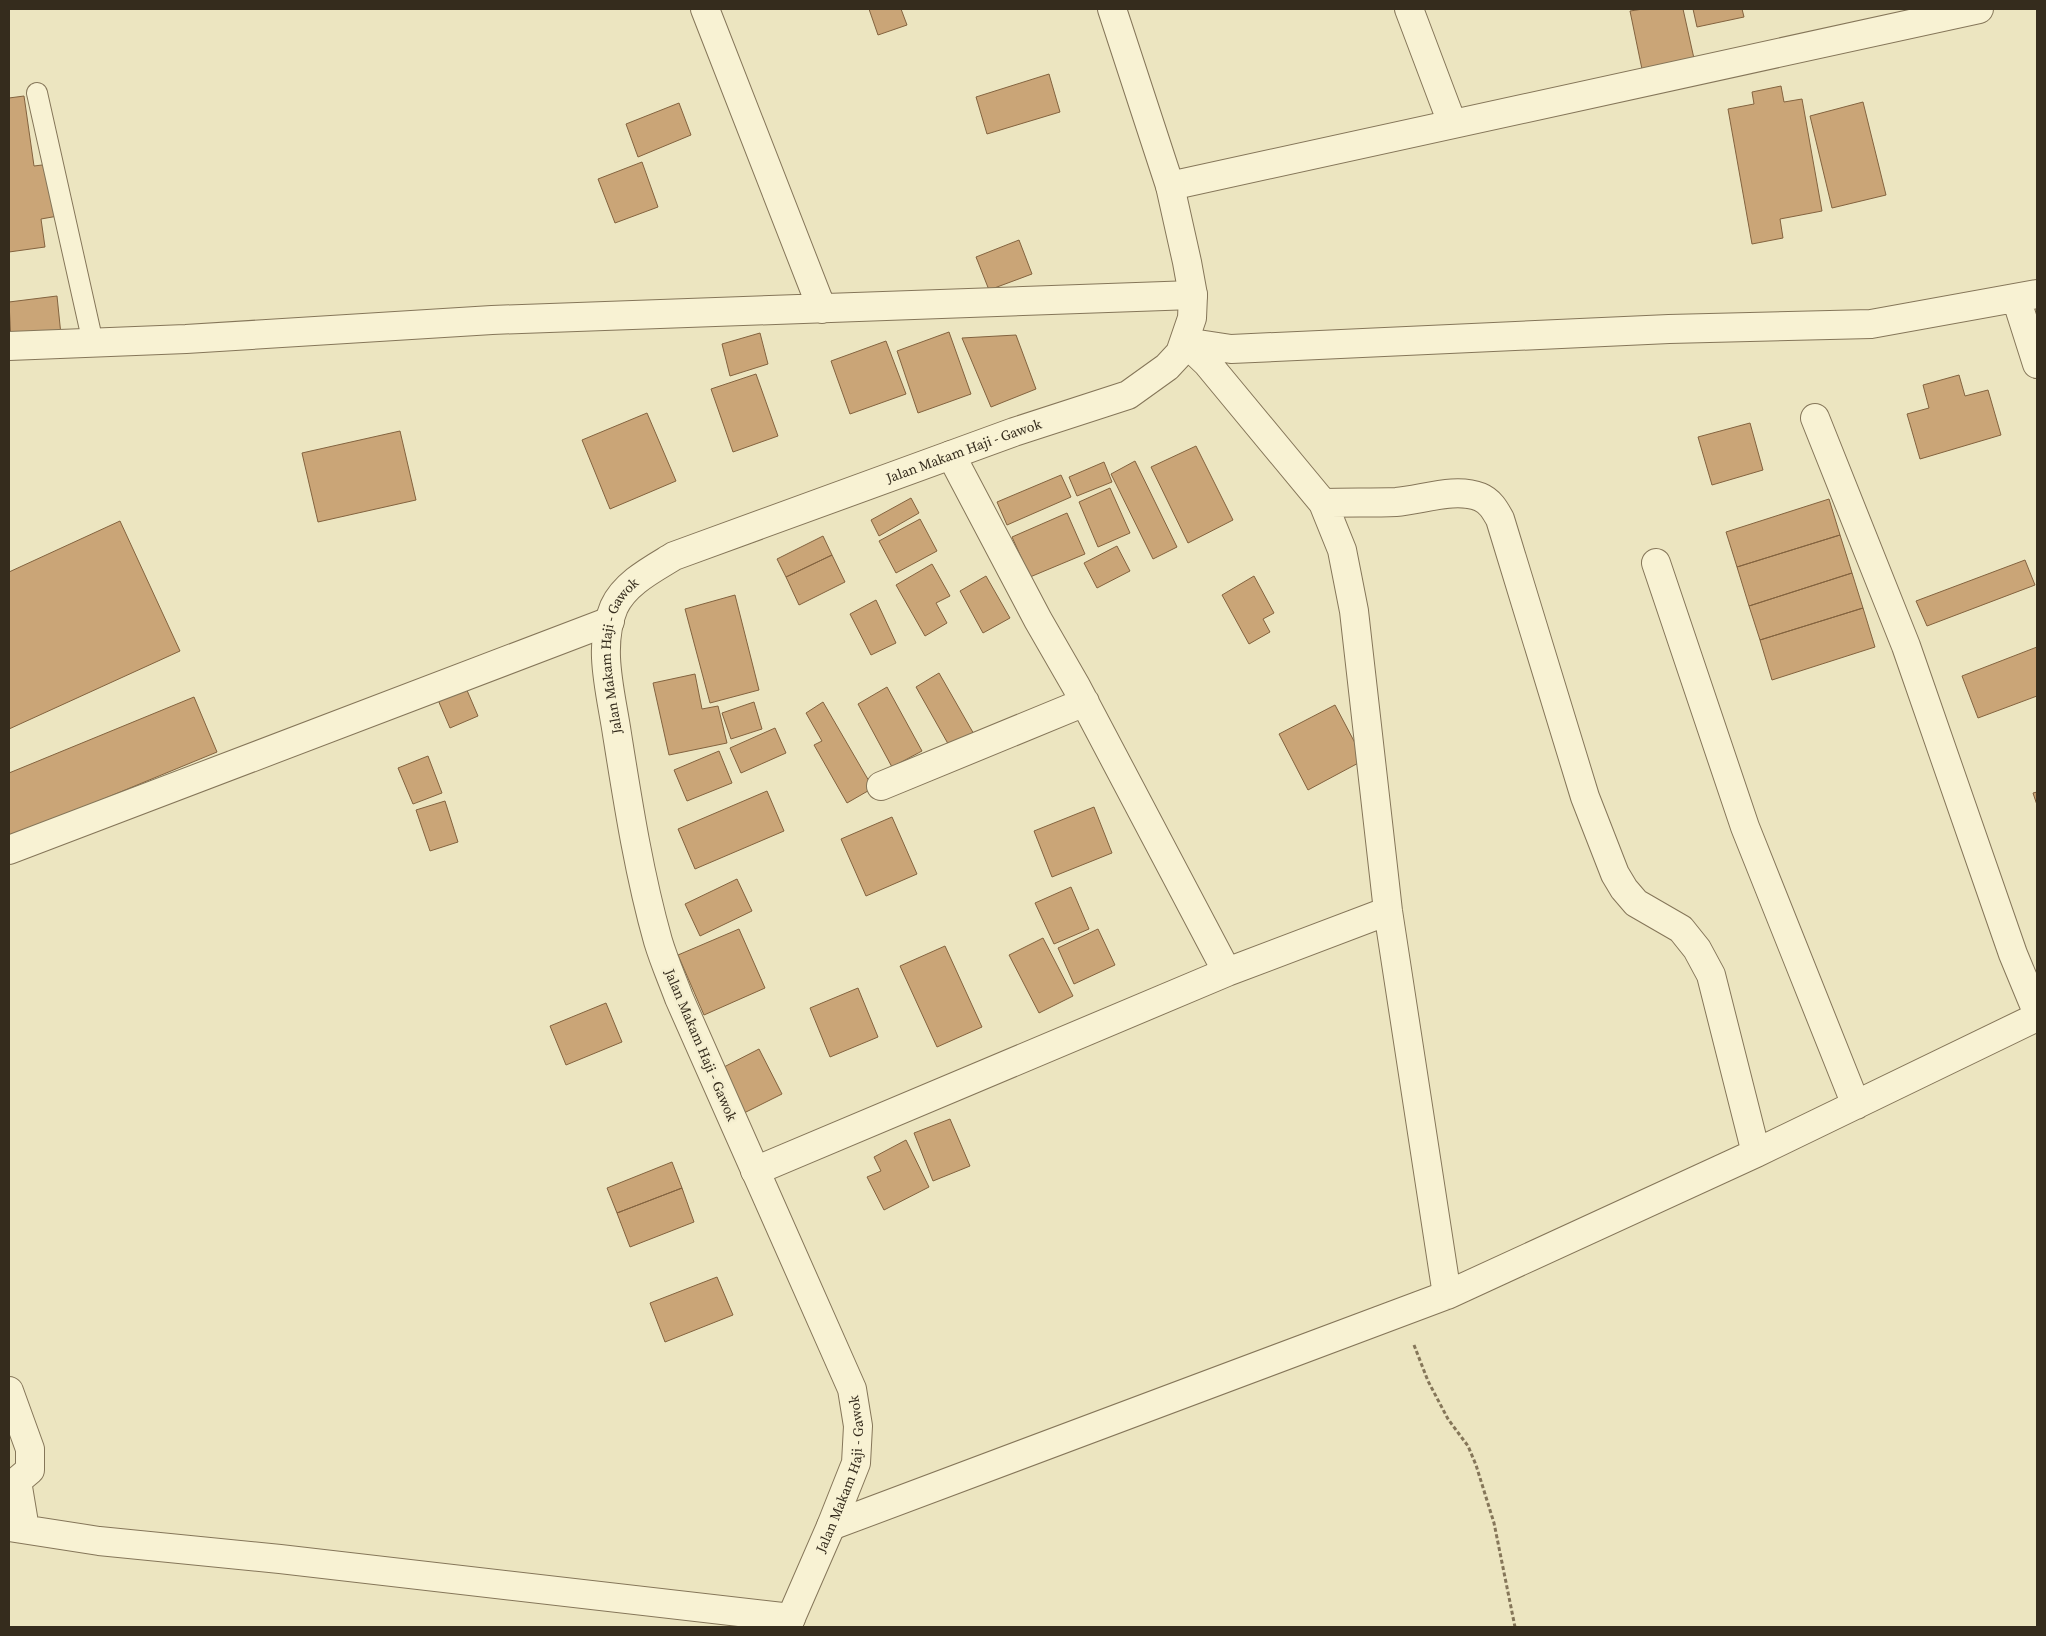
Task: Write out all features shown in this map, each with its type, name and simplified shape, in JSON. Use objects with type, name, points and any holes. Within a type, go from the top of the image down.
[{"type":"street","points":[[705,9],[822,309]]},
{"type":"street","name":"Jalan Makam Haji - Gawok","points":[[789,1622],[856,1463],[858,1426],[852,1389],[679,998],[659,943],[644,883],[624,779],[606,662],[606,642],[610,621],[614,606],[622,594],[634,582],[674,556],[1014,432],[1128,395],[1167,366],[1180,353],[1192,318],[1193,294],[1170,186],[1112,9]]},
{"type":"street","points":[[1409,9],[1452,123]]},
{"type":"street","points":[[1170,186],[1979,9]]},
{"type":"street","points":[[9,346],[93,343],[492,320],[1193,294]]},
{"type":"street","points":[[1185,342],[1231,349],[1670,329],[1871,324],[2026,296],[2037,364]]},
{"type":"street","points":[[1185,342],[1206,363],[1323,503],[1342,550],[1354,611],[1388,911],[1447,1294]]},
{"type":"street","points":[[1815,418],[1906,646],[2013,954],[2037,1012]]},
{"type":"street","points":[[951,455],[1038,620],[1085,702],[1227,972]]},
{"type":"street","points":[[1323,503],[1397,502],[1455,494],[1481,497],[1488,501],[1495,510],[1500,519],[1585,797],[1616,874],[1624,889],[1636,902],[1680,929],[1697,949],[1711,975],[1756,1153]]},
{"type":"street","points":[[1656,562],[1745,827],[1856,1105]]},
{"type":"street","points":[[9,850],[610,621]]},
{"type":"street","points":[[881,786],[1085,702]]},
{"type":"street","points":[[755,1171],[1227,972],[1388,911]]},
{"type":"street","points":[[831,1526],[1447,1294],[1756,1153],[2037,1018]]},
{"type":"street","points":[[9,1391],[30,1449],[30,1470],[17,1481],[17,1528],[99,1541],[309,1563],[789,1622]]},
{"type":"lane","points":[[37,93],[93,343]]},
{"type":"path","points":[[1400,1312],[1428,1381],[1448,1419],[1468,1446],[1476,1465],[1494,1523],[1515,1627]]},
{"type":"building","points":[[869,9],[901,9],[907,25],[878,35]]},
{"type":"building","points":[[1643,9],[1683,9],[1695,63],[1643,74],[1630,11]]},
{"type":"building","points":[[1693,9],[1742,9],[1744,17],[1697,27]]},
{"type":"building","points":[[1049,74],[1060,112],[987,134],[976,97]]},
{"type":"building","points":[[1781,86],[1784,102],[1802,99],[1822,211],[1780,219],[1783,238],[1752,244],[1728,109],[1754,104],[1752,92]]},
{"type":"building","points":[[24,96],[34,166],[50,164],[58,216],[41,219],[45,247],[9,252],[9,98]]},
{"type":"building","points":[[1863,102],[1886,195],[1832,208],[1810,116]]},
{"type":"building","points":[[679,103],[691,135],[638,157],[626,124]]},
{"type":"building","points":[[642,162],[658,207],[615,223],[598,179]]},
{"type":"building","points":[[1019,240],[1032,274],[989,290],[976,257]]},
{"type":"building","points":[[57,296],[61,335],[11,342],[9,302]]},
{"type":"building","points":[[949,332],[971,394],[918,413],[897,351]]},
{"type":"building","points":[[760,333],[768,364],[730,376],[722,344]]},
{"type":"building","points":[[1016,335],[1036,389],[991,407],[962,338]]},
{"type":"building","points":[[886,341],[906,394],[850,414],[831,361]]},
{"type":"building","points":[[756,374],[778,436],[733,452],[711,389]]},
{"type":"building","points":[[1959,375],[1965,396],[1988,390],[2001,435],[1920,459],[1907,414],[1929,408],[1923,385]]},
{"type":"building","points":[[647,413],[676,481],[610,509],[582,440]]},
{"type":"building","points":[[1750,423],[1763,470],[1712,485],[1698,437]]},
{"type":"building","points":[[400,431],[416,500],[318,522],[302,453]]},
{"type":"building","points":[[1196,446],[1233,520],[1188,543],[1151,467]]},
{"type":"building","points":[[1135,461],[1177,547],[1153,559],[1111,474]]},
{"type":"building","points":[[1104,462],[1112,482],[1077,496],[1069,477]]},
{"type":"building","points":[[1061,475],[1071,497],[1007,525],[997,502]]},
{"type":"building","points":[[1110,488],[1130,533],[1098,547],[1079,502]]},
{"type":"building","points":[[911,498],[919,513],[879,536],[871,520]]},
{"type":"building","points":[[1829,499],[1840,535],[1737,567],[1726,532]]},
{"type":"building","points":[[1067,513],[1085,554],[1030,577],[1012,537]]},
{"type":"building","points":[[920,519],[937,551],[896,573],[879,541]]},
{"type":"building","points":[[120,521],[180,651],[9,729],[9,572]]},
{"type":"building","points":[[1840,535],[1852,573],[1749,606],[1737,567]]},
{"type":"building","points":[[823,536],[832,555],[786,577],[777,559]]},
{"type":"building","points":[[1117,546],[1130,571],[1097,588],[1084,563]]},
{"type":"building","points":[[832,555],[845,582],[799,605],[786,577]]},
{"type":"building","points":[[2025,560],[2035,585],[1927,626],[1916,601]]},
{"type":"building","points":[[932,564],[950,596],[936,603],[947,623],[925,636],[896,585]]},
{"type":"building","points":[[1852,573],[1863,608],[1760,640],[1749,606]]},
{"type":"building","points":[[986,576],[1010,618],[983,633],[960,591]]},
{"type":"building","points":[[1254,576],[1274,613],[1263,619],[1270,632],[1249,644],[1222,595]]},
{"type":"building","points":[[735,595],[759,690],[710,703],[685,609]]},
{"type":"building","points":[[876,600],[896,643],[871,655],[850,614]]},
{"type":"building","points":[[1863,608],[1875,647],[1772,680],[1760,640]]},
{"type":"building","points":[[2037,647],[2037,696],[1978,718],[1962,676]]},
{"type":"building","points":[[939,673],[975,736],[951,749],[916,687]]},
{"type":"building","points":[[695,674],[702,709],[718,706],[727,743],[669,755],[653,683]]},
{"type":"building","points":[[887,687],[922,751],[892,767],[858,704]]},
{"type":"building","points":[[466,688],[478,716],[450,728],[438,700]]},
{"type":"building","points":[[194,697],[217,752],[9,838],[9,773]]},
{"type":"building","points":[[754,702],[762,729],[731,739],[722,713]]},
{"type":"building","points":[[823,702],[873,788],[847,803],[814,745],[822,741],[806,713]]},
{"type":"building","points":[[1335,705],[1364,760],[1308,790],[1279,734]]},
{"type":"building","points":[[775,728],[786,753],[741,773],[730,748]]},
{"type":"building","points":[[719,751],[732,783],[687,801],[674,770]]},
{"type":"building","points":[[428,756],[442,793],[413,804],[398,768]]},
{"type":"building","points":[[767,791],[784,831],[695,869],[678,829]]},
{"type":"building","points":[[2037,792],[2037,805],[2033,793]]},
{"type":"building","points":[[445,801],[458,842],[430,851],[416,810]]},
{"type":"building","points":[[1094,807],[1112,853],[1052,877],[1034,831]]},
{"type":"building","points":[[892,817],[917,874],[866,896],[841,839]]},
{"type":"building","points":[[737,879],[752,911],[700,936],[685,904]]},
{"type":"building","points":[[1071,887],[1089,929],[1054,944],[1035,903]]},
{"type":"building","points":[[739,929],[765,988],[704,1015],[678,955]]},
{"type":"building","points":[[1098,929],[1115,965],[1074,984],[1058,948]]},
{"type":"building","points":[[1043,938],[1073,996],[1039,1013],[1009,955]]},
{"type":"building","points":[[945,946],[982,1027],[937,1047],[900,966]]},
{"type":"building","points":[[858,988],[878,1037],[830,1057],[810,1008]]},
{"type":"building","points":[[606,1003],[622,1042],[566,1065],[550,1026]]},
{"type":"building","points":[[759,1049],[782,1094],[744,1113],[722,1068]]},
{"type":"building","points":[[950,1119],[970,1166],[933,1181],[914,1133]]},
{"type":"building","points":[[906,1140],[929,1187],[884,1210],[867,1177],[881,1171],[874,1157]]},
{"type":"building","points":[[672,1162],[682,1188],[617,1213],[607,1188]]},
{"type":"building","points":[[682,1188],[694,1222],[630,1247],[617,1213]]},
{"type":"building","points":[[717,1277],[733,1315],[665,1342],[650,1303]]}]
